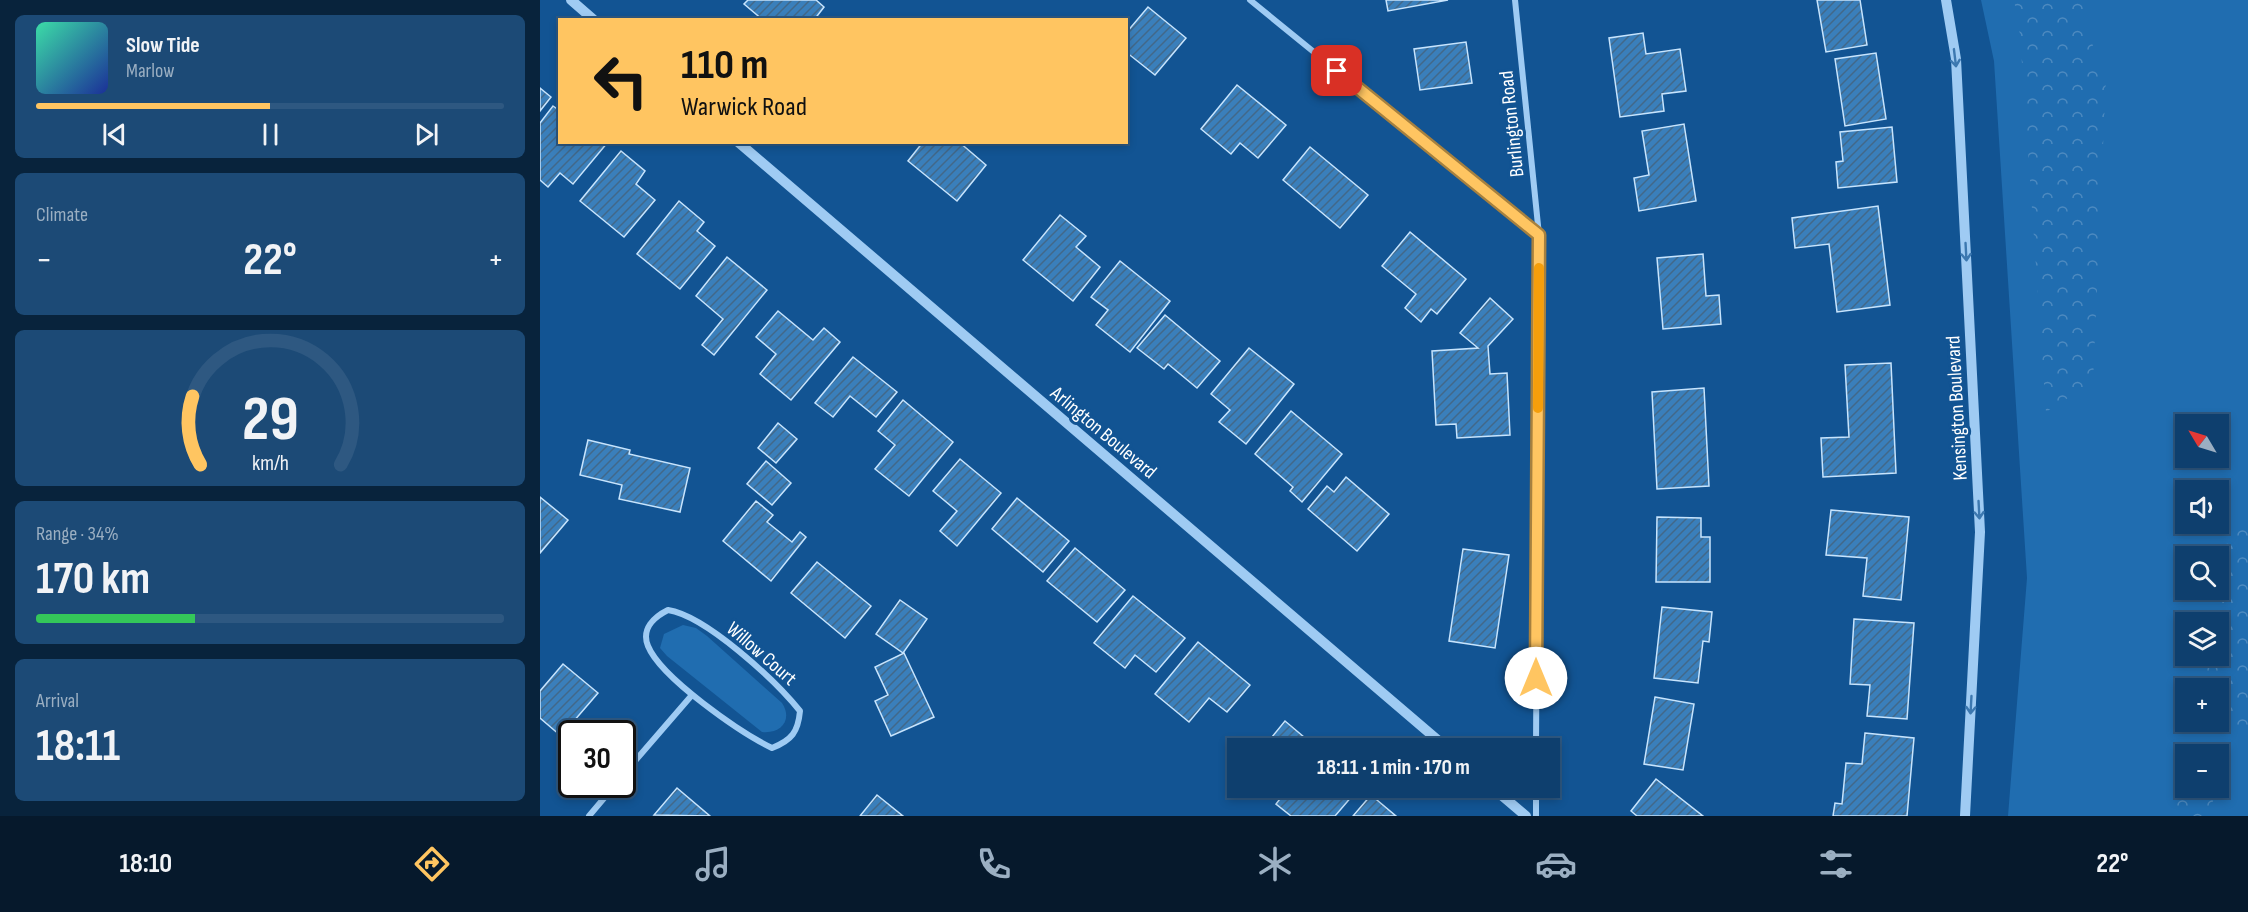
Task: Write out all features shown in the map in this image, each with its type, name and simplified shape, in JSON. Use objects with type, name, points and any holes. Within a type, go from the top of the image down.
[{"type":"street","points":[[571,0],[592,18]]},
{"type":"street","points":[[1250,0],[1539,235]]},
{"type":"street","name":"Burlington Road","points":[[1515,0],[1539,235],[1536,738]]},
{"type":"street","name":"Kensington Boulevard","points":[[1946,0],[1956,59],[1980,532],[1965,816]]},
{"type":"street","name":"Arlington Boulevard","points":[[740,144],[1435,738]]},
{"type":"street","name":"Willow Court","points":[[668,610],[692,617],[783,690],[800,711],[798,727],[789,741],[772,748],[755,740],[692,695],[647,645],[647,630],[654,617],[668,610]]},
{"type":"street","points":[[636,760],[692,695]]},
{"type":"street","points":[[589,816],[604,798]]},
{"type":"street","points":[[1505,798],[1526,816]]},
{"type":"street","points":[[1536,798],[1536,816]]},
{"type":"green space","points":[[1981,0],[2248,0],[2248,816],[2008,816],[2027,578],[1994,61]]},
{"type":"green space","points":[[2014,0],[2097,0],[2079,13],[2106,76],[2093,382],[2046,412],[2020,35]]},
{"type":"green space","points":[[2248,518],[2248,731],[2229,730],[2229,678],[2192,678],[2193,666],[2229,666],[2229,612],[2201,612],[2204,600],[2229,600],[2229,546],[2214,546],[2216,539],[2224,534],[2229,534],[2229,530]]},
{"type":"green space","points":[[683,625],[696,628],[707,636],[782,703],[786,720],[780,728],[775,731],[762,732],[667,656],[660,648],[664,634]]},
{"type":"green space","points":[[2175,798],[2212,798],[2216,816],[2173,816]]},
{"type":"building","points":[[748,0],[816,0],[824,7],[816,18],[761,18],[744,4]]},
{"type":"building","points":[[1386,0],[1448,0],[1388,11]]},
{"type":"building","points":[[1817,0],[1860,0],[1867,45],[1826,52]]},
{"type":"building","points":[[1148,7],[1186,38],[1155,75],[1128,54],[1128,31]]},
{"type":"building","points":[[1643,33],[1646,54],[1680,49],[1686,91],[1662,94],[1664,111],[1620,117],[1609,38]]},
{"type":"building","points":[[1466,42],[1472,83],[1420,90],[1414,49]]},
{"type":"building","points":[[1876,53],[1886,119],[1845,126],[1835,59]]},
{"type":"building","points":[[1237,85],[1286,125],[1258,158],[1240,143],[1231,154],[1201,129]]},
{"type":"building","points":[[540,88],[551,97],[540,111]]},
{"type":"building","points":[[553,106],[558,110],[558,144],[606,144],[573,184],[560,173],[548,187],[540,180],[540,123]]},
{"type":"building","points":[[1684,124],[1696,201],[1639,211],[1634,178],[1649,175],[1642,131]]},
{"type":"building","points":[[1892,127],[1897,182],[1838,188],[1836,162],[1843,161],[1840,132]]},
{"type":"building","points":[[921,144],[961,144],[986,165],[957,201],[908,161]]},
{"type":"building","points":[[1310,147],[1368,195],[1340,228],[1283,180]]},
{"type":"building","points":[[621,151],[645,171],[636,184],[655,200],[624,237],[580,201]]},
{"type":"building","points":[[679,201],[704,222],[697,231],[715,246],[680,289],[637,254]]},
{"type":"building","points":[[1878,206],[1890,305],[1837,312],[1829,244],[1795,248],[1792,218]]},
{"type":"building","points":[[1060,215],[1086,236],[1076,247],[1100,267],[1073,301],[1023,260]]},
{"type":"building","points":[[1410,232],[1466,279],[1437,314],[1431,309],[1421,322],[1405,308],[1416,294],[1382,266]]},
{"type":"building","points":[[1703,254],[1706,296],[1719,295],[1721,324],[1663,329],[1657,258]]},
{"type":"building","points":[[727,257],[767,290],[714,355],[702,345],[723,319],[696,296]]},
{"type":"building","points":[[1120,261],[1170,301],[1130,352],[1096,325],[1108,310],[1091,297]]},
{"type":"building","points":[[1490,298],[1513,319],[1488,346],[1490,374],[1507,373],[1510,435],[1457,438],[1456,424],[1436,425],[1432,351],[1478,348],[1460,333]]},
{"type":"building","points":[[778,311],[813,340],[824,328],[840,342],[791,400],[760,374],[776,354],[756,337]]},
{"type":"building","points":[[1165,315],[1220,361],[1197,388],[1168,364],[1164,369],[1137,348]]},
{"type":"building","points":[[1249,348],[1294,384],[1246,444],[1219,422],[1230,410],[1211,394]]},
{"type":"building","points":[[853,357],[897,392],[876,417],[850,396],[833,417],[815,403]]},
{"type":"building","points":[[1891,363],[1896,473],[1823,477],[1821,438],[1849,437],[1845,365]]},
{"type":"building","points":[[1704,388],[1709,486],[1657,489],[1652,392]]},
{"type":"building","points":[[903,400],[953,442],[909,496],[875,469],[895,445],[878,431]]},
{"type":"building","points":[[1291,411],[1342,454],[1302,502],[1290,491],[1293,487],[1255,454]]},
{"type":"building","points":[[778,423],[797,439],[776,463],[758,448]]},
{"type":"building","points":[[588,440],[630,450],[629,454],[690,468],[680,512],[619,499],[622,485],[580,475]]},
{"type":"building","points":[[960,459],[1001,493],[957,546],[940,531],[957,511],[933,491]]},
{"type":"building","points":[[766,461],[791,483],[772,505],[747,484]]},
{"type":"building","points":[[1346,477],[1389,514],[1357,551],[1308,509],[1327,486],[1334,492]]},
{"type":"building","points":[[540,497],[568,520],[540,553]]},
{"type":"building","points":[[1017,498],[1069,541],[1043,572],[992,529]]},
{"type":"building","points":[[756,501],[773,515],[767,522],[792,542],[800,532],[806,537],[771,581],[723,541]]},
{"type":"building","points":[[1831,510],[1909,517],[1901,600],[1863,596],[1867,558],[1826,555]]},
{"type":"building","points":[[1657,517],[1701,518],[1701,537],[1710,537],[1710,582],[1656,582]]},
{"type":"building","points":[[1075,548],[1125,590],[1097,622],[1047,581]]},
{"type":"building","points":[[1463,549],[1509,555],[1495,648],[1449,641]]},
{"type":"building","points":[[817,562],[871,606],[845,638],[791,593]]},
{"type":"building","points":[[1133,596],[1185,638],[1156,672],[1135,655],[1125,668],[1094,643]]},
{"type":"building","points":[[900,600],[927,619],[903,653],[876,634]]},
{"type":"building","points":[[1662,607],[1712,612],[1709,642],[1703,641],[1698,683],[1654,678]]},
{"type":"building","points":[[1854,619],[1914,623],[1907,719],[1867,716],[1870,685],[1850,684]]},
{"type":"building","points":[[1198,642],[1250,685],[1227,712],[1209,698],[1189,722],[1155,694]]},
{"type":"building","points":[[904,653],[934,717],[891,736],[875,701],[888,695],[875,667]]},
{"type":"building","points":[[563,664],[598,693],[575,720],[558,720],[558,733],[540,718],[540,691]]},
{"type":"building","points":[[1655,697],[1694,704],[1683,770],[1644,764]]},
{"type":"building","points":[[1285,721],[1305,738],[1271,738]]},
{"type":"building","points":[[1865,733],[1914,738],[1907,816],[1833,816],[1835,803],[1842,804],[1846,763],[1862,764]]},
{"type":"building","points":[[1656,779],[1703,816],[1637,816],[1631,811]]},
{"type":"building","points":[[677,788],[710,816],[654,815]]},
{"type":"building","points":[[877,795],[903,816],[860,816]]},
{"type":"building","points":[[1281,798],[1350,798],[1335,816],[1291,816],[1276,804]]},
{"type":"building","points":[[1368,798],[1375,798],[1396,816],[1353,816]]},
{"type":"slow traffic","points":[[1538,408],[1539,268]]},
{"type":"route","points":[[1337,71],[1539,235],[1536,678]]}]
